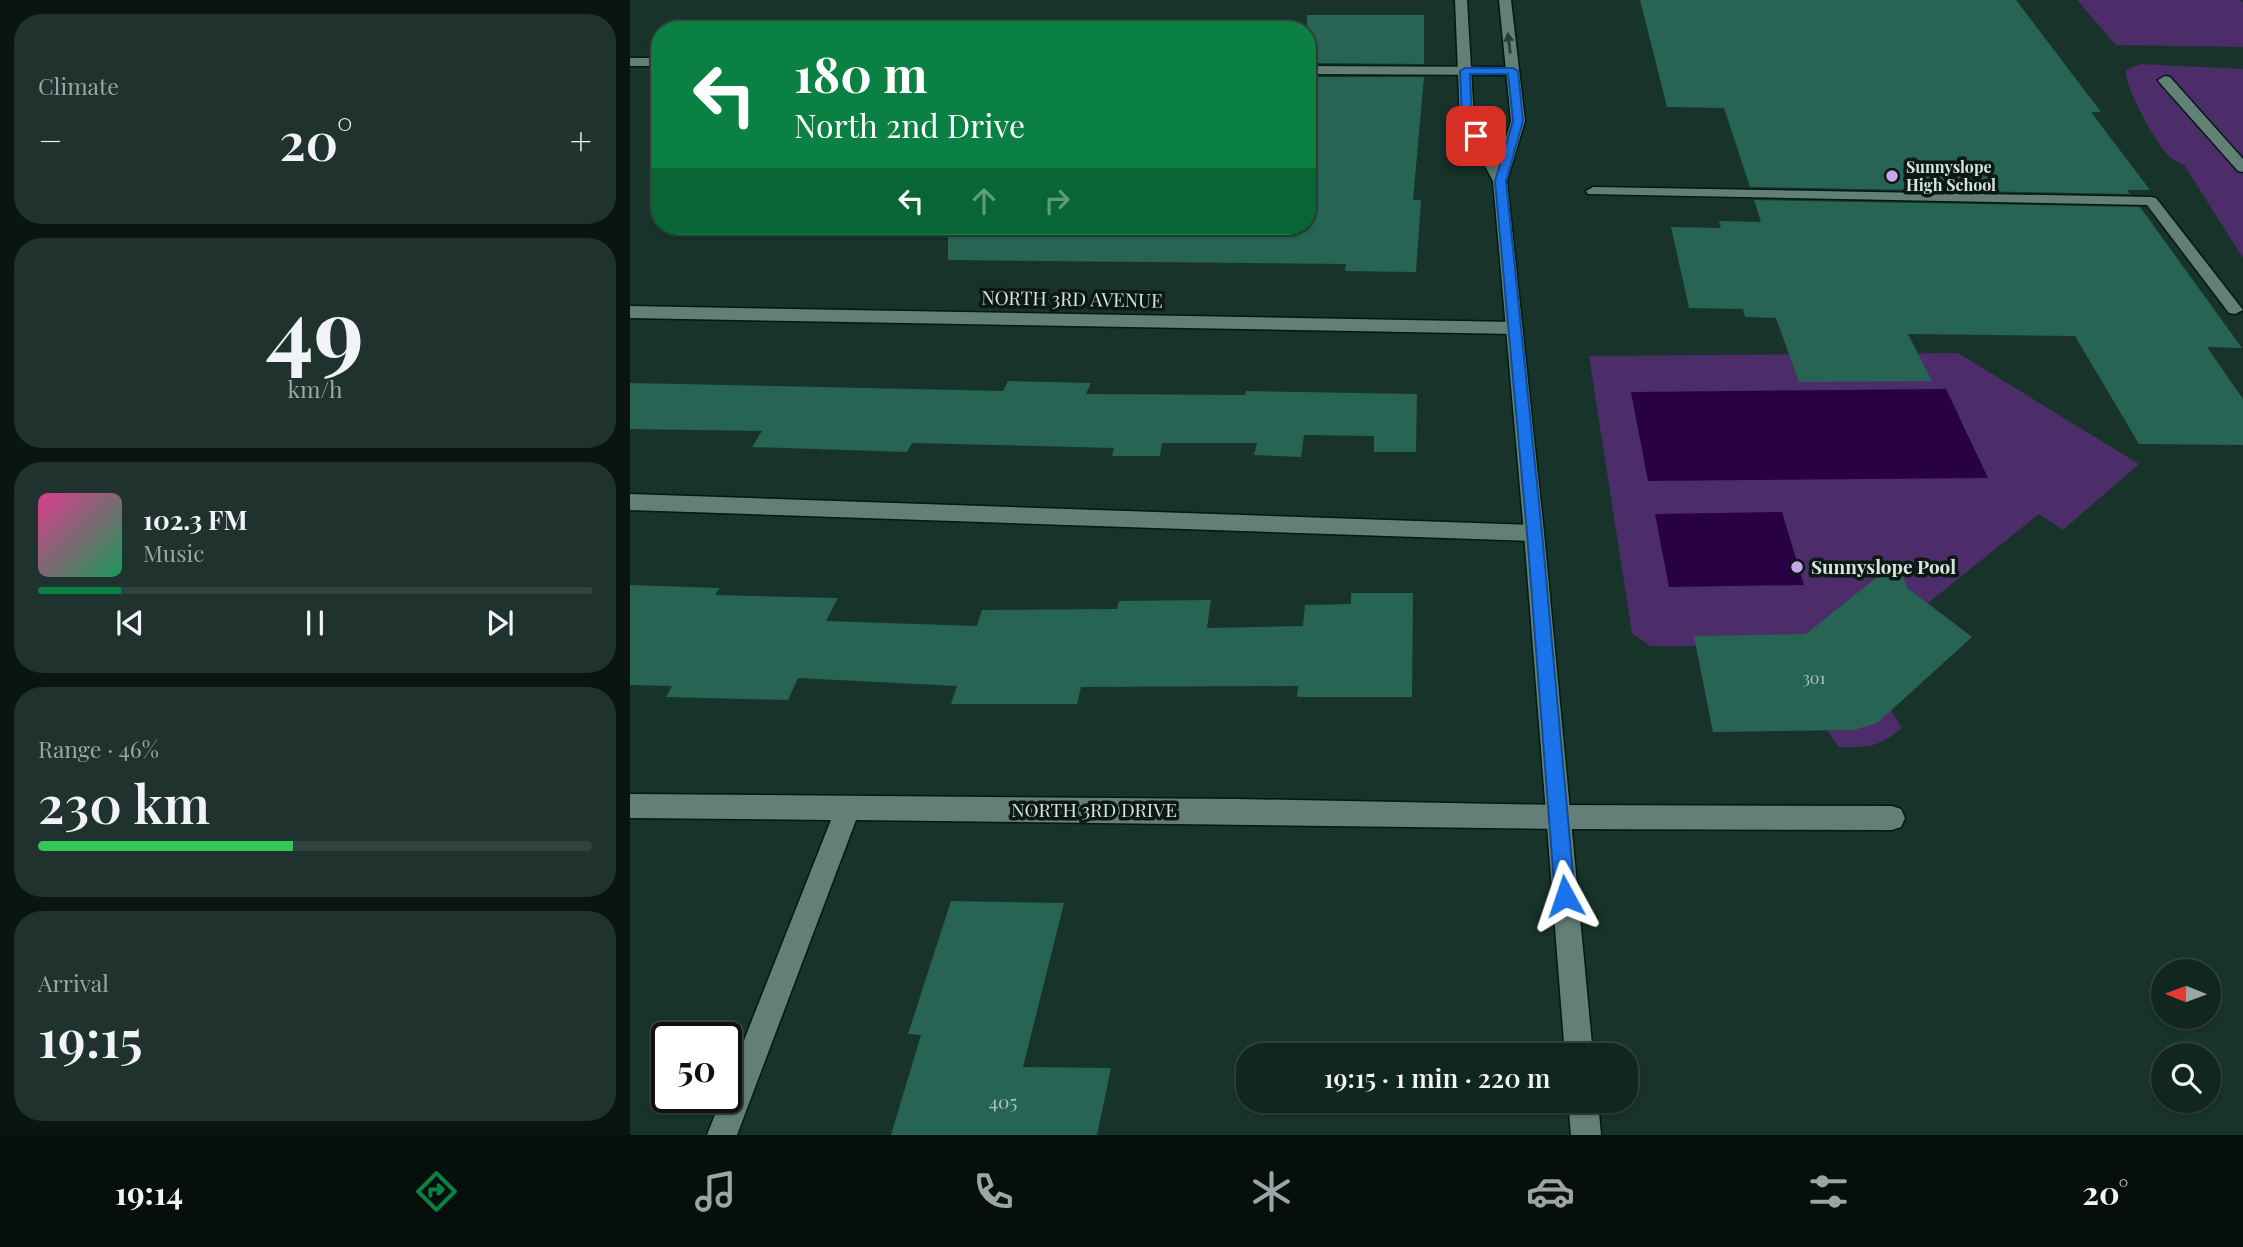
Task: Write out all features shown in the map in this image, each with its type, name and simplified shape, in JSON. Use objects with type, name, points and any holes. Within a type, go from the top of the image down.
[{"type":"street","points":[[1461,0],[1467,120],[1500,181]]},
{"type":"street","points":[[1504,0],[1518,121],[1500,181],[1534,533],[1578,1043]]},
{"type":"street","points":[[630,62],[651,62]]},
{"type":"street","points":[[1316,70],[1513,71]]},
{"type":"street","points":[[2165,80],[2243,168]]},
{"type":"street","points":[[1593,191],[2151,201],[2235,309]]},
{"type":"street","name":"NORTH 3RD AVENUE","points":[[630,312],[1514,328]]},
{"type":"street","points":[[630,502],[1534,533]]},
{"type":"street","name":"NORTH 3RD DRIVE","points":[[630,806],[1238,810],[1558,817],[1892,818]]},
{"type":"street","points":[[722,1135],[848,808]]},
{"type":"street","points":[[1584,1113],[1586,1135]]},
{"type":"shaded area","points":[[2077,0],[2240,0],[2243,3],[2243,47],[2116,45]]},
{"type":"shaded area","points":[[2140,64],[2243,69],[2243,258],[2184,165],[2172,159],[2149,128],[2126,78],[2126,70]]},
{"type":"shaded area","name":"Sunnyslope Pool","points":[[1958,353],[2139,464],[2063,530],[2039,514],[1928,603],[1972,637],[1891,710],[1902,728],[1887,739],[1866,746],[1839,747],[1827,730],[1713,732],[1696,646],[1650,646],[1632,633],[1589,356]]},
{"type":"shaded area","points":[[1946,389],[1988,478],[1648,481],[1631,392]]},
{"type":"shaded area","points":[[1782,512],[1804,585],[1669,587],[1655,514]]},
{"type":"building","points":[[1640,0],[2016,0],[2101,112],[2091,112],[2150,190],[2127,190],[2130,194],[1750,187],[1724,108],[1667,107]]},
{"type":"building","points":[[1307,15],[1424,15],[1424,64],[1316,63],[1316,21],[1307,21]]},
{"type":"building","points":[[1316,77],[1424,77],[1413,200],[1421,200],[1416,272],[1345,271],[1346,264],[948,260],[948,235],[1316,235]]},
{"type":"building","points":[[1754,200],[2140,207],[2242,348],[2207,347],[2243,399],[2243,445],[2139,444],[2075,336],[1908,334],[1932,381],[1799,382],[1776,318],[1745,317],[1743,309],[1689,308],[1671,227],[1721,228],[1719,221],[1761,222]]},
{"type":"building","points":[[1008,381],[1091,383],[1086,394],[1245,395],[1246,391],[1417,394],[1416,452],[1374,452],[1374,436],[1304,435],[1301,457],[1254,455],[1257,443],[1162,443],[1160,456],[1112,456],[1114,448],[912,443],[907,452],[752,447],[762,431],[630,429],[630,383],[1003,391]]},
{"type":"building","points":[[1897,561],[1907,588],[1972,637],[1877,723],[1854,730],[1713,732],[1694,636],[1806,634]]},
{"type":"building","points":[[630,585],[720,588],[715,595],[838,598],[826,621],[977,626],[982,610],[1117,609],[1119,601],[1211,600],[1207,628],[1303,626],[1305,605],[1351,604],[1351,593],[1413,593],[1412,697],[1297,697],[1298,686],[1081,687],[1077,704],[951,704],[957,686],[798,678],[788,700],[666,697],[672,686],[630,685]]},
{"type":"building","points":[[951,901],[1064,903],[1023,1067],[1111,1068],[1097,1135],[891,1135],[921,1035],[908,1034]]},
{"type":"place","name":"Sunnyslope High School","points":[[1892,176]]},
{"type":"place","name":"Sunnyslope Pool","points":[[1797,567]]},
{"type":"route","points":[[1476,136],[1467,120],[1465,71],[1513,71],[1518,121],[1500,181],[1565,896]]}]
